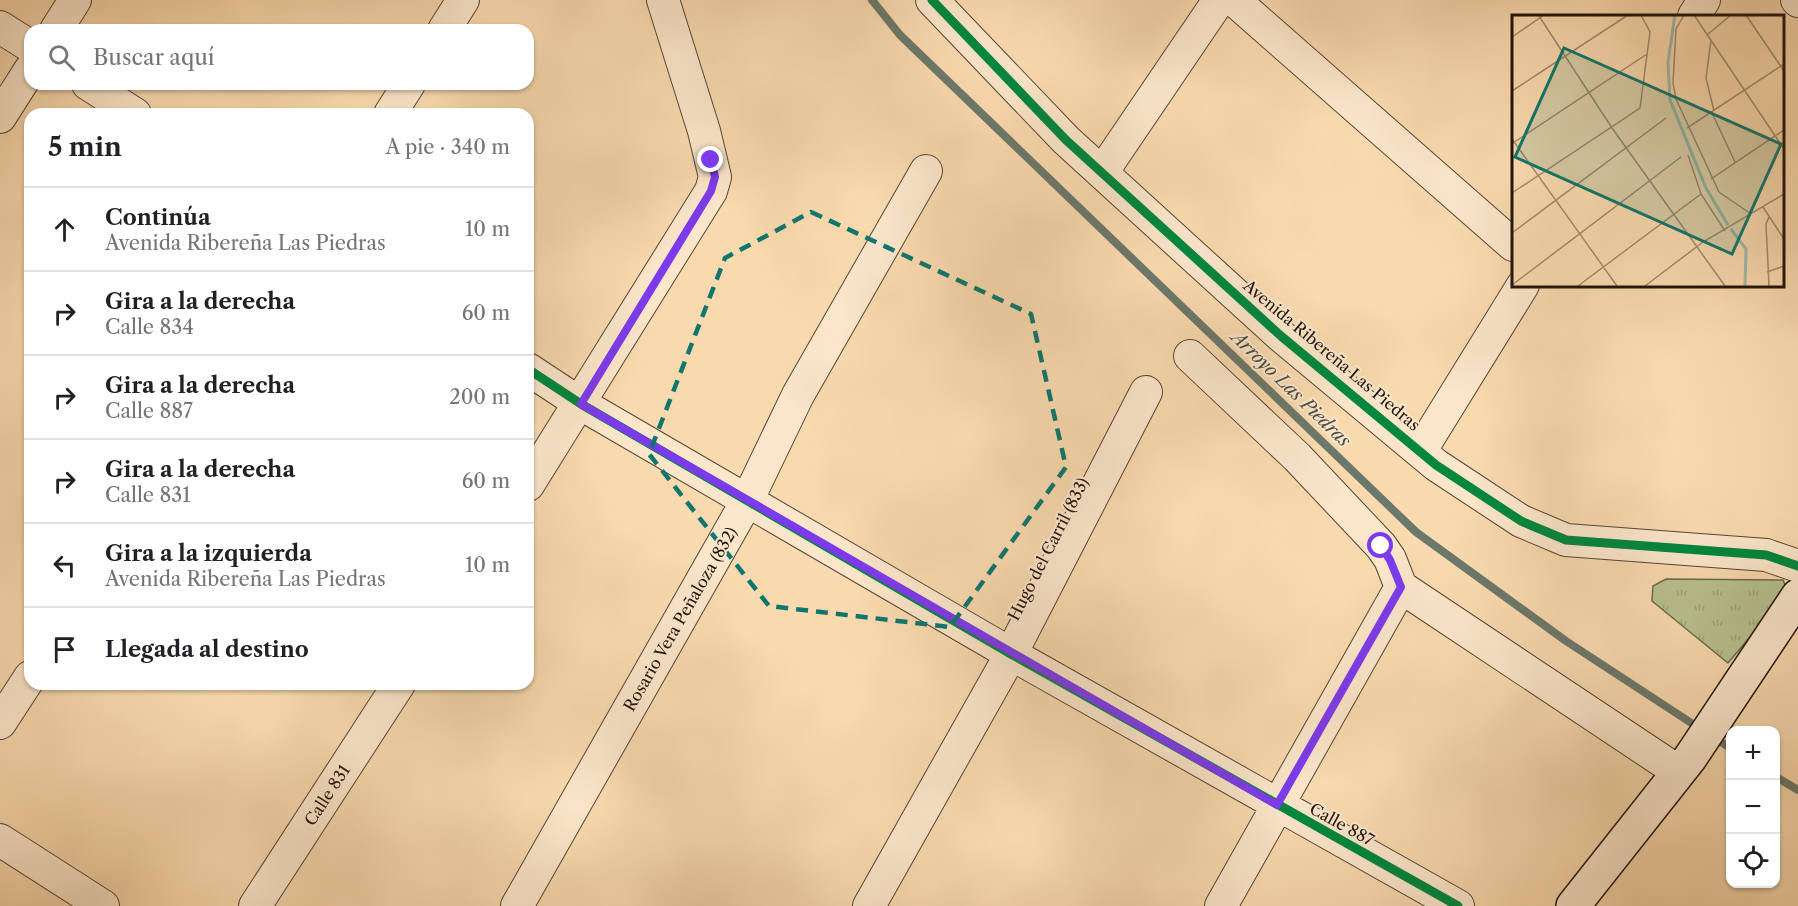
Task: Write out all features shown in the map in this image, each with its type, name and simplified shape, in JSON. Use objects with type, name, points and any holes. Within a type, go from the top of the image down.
[{"type":"street","points":[[60,24],[75,0]]},
{"type":"street","points":[[448,24],[463,0]]},
{"type":"street","points":[[534,476],[581,404],[711,191],[715,177],[704,131],[663,0]]},
{"type":"street","name":"Avenida Ribereña Las Piedras","points":[[932,0],[1066,140],[1281,336],[1421,450],[1436,465],[1521,521],[1566,540],[1766,555],[1798,566]]},
{"type":"street","points":[[1102,171],[1219,0]]},
{"type":"street","points":[[1234,0],[1512,244]]},
{"type":"street","points":[[1695,15],[1704,0]]},
{"type":"street","points":[[0,27],[24,42]]},
{"type":"street","points":[[0,117],[24,79]]},
{"type":"street","points":[[97,90],[126,108]]},
{"type":"street","points":[[394,108],[405,90]]},
{"type":"street","name":"Rosario Vera Peñaloza (832)","points":[[516,906],[747,501],[798,395],[926,171]]},
{"type":"street","points":[[1421,450],[1522,286]]},
{"type":"street","points":[[1190,356],[1297,458],[1381,546],[1390,560],[1401,587],[1685,765]]},
{"type":"street","name":"Calle 887","points":[[534,373],[581,404],[1011,654],[1458,906]]},
{"type":"street","name":"Hugo del Carril (833)","points":[[868,906],[1011,654],[1146,392]]},
{"type":"street","points":[[1221,906],[1401,587]]},
{"type":"street","points":[[1573,906],[1685,765],[1798,596]]},
{"type":"street","points":[[0,723],[24,685]]},
{"type":"street","name":"Calle 831","points":[[255,906],[395,690]]},
{"type":"street","points":[[0,840],[103,906]]},
{"type":"highlighted area","points":[[811,212],[1031,314],[1066,467],[950,627],[769,606],[649,454],[725,258]]},
{"type":"green space","points":[[1666,579],[1783,580],[1788,592],[1728,663],[1652,601],[1653,586]]},
{"type":"waterway","name":"Arroyo Las Piedras","points":[[872,0],[900,35],[1416,532],[1566,641],[1702,730]]},
{"type":"waterway","name":"Arroyo Las Piedras","points":[[1713,737],[1726,745]]},
{"type":"waterway","name":"Arroyo Las Piedras","points":[[1780,779],[1798,790]]},
{"type":"cycle path","points":[[932,0],[1066,140],[1281,336],[1436,465],[1521,521],[1566,540],[1766,555],[1798,566]]},
{"type":"cycle path","points":[[534,373],[581,404],[1011,654],[1458,906]]},
{"type":"route","points":[[711,160],[715,177],[711,191],[581,404],[1011,654],[1277,805],[1401,587],[1390,560],[1381,546]]}]
